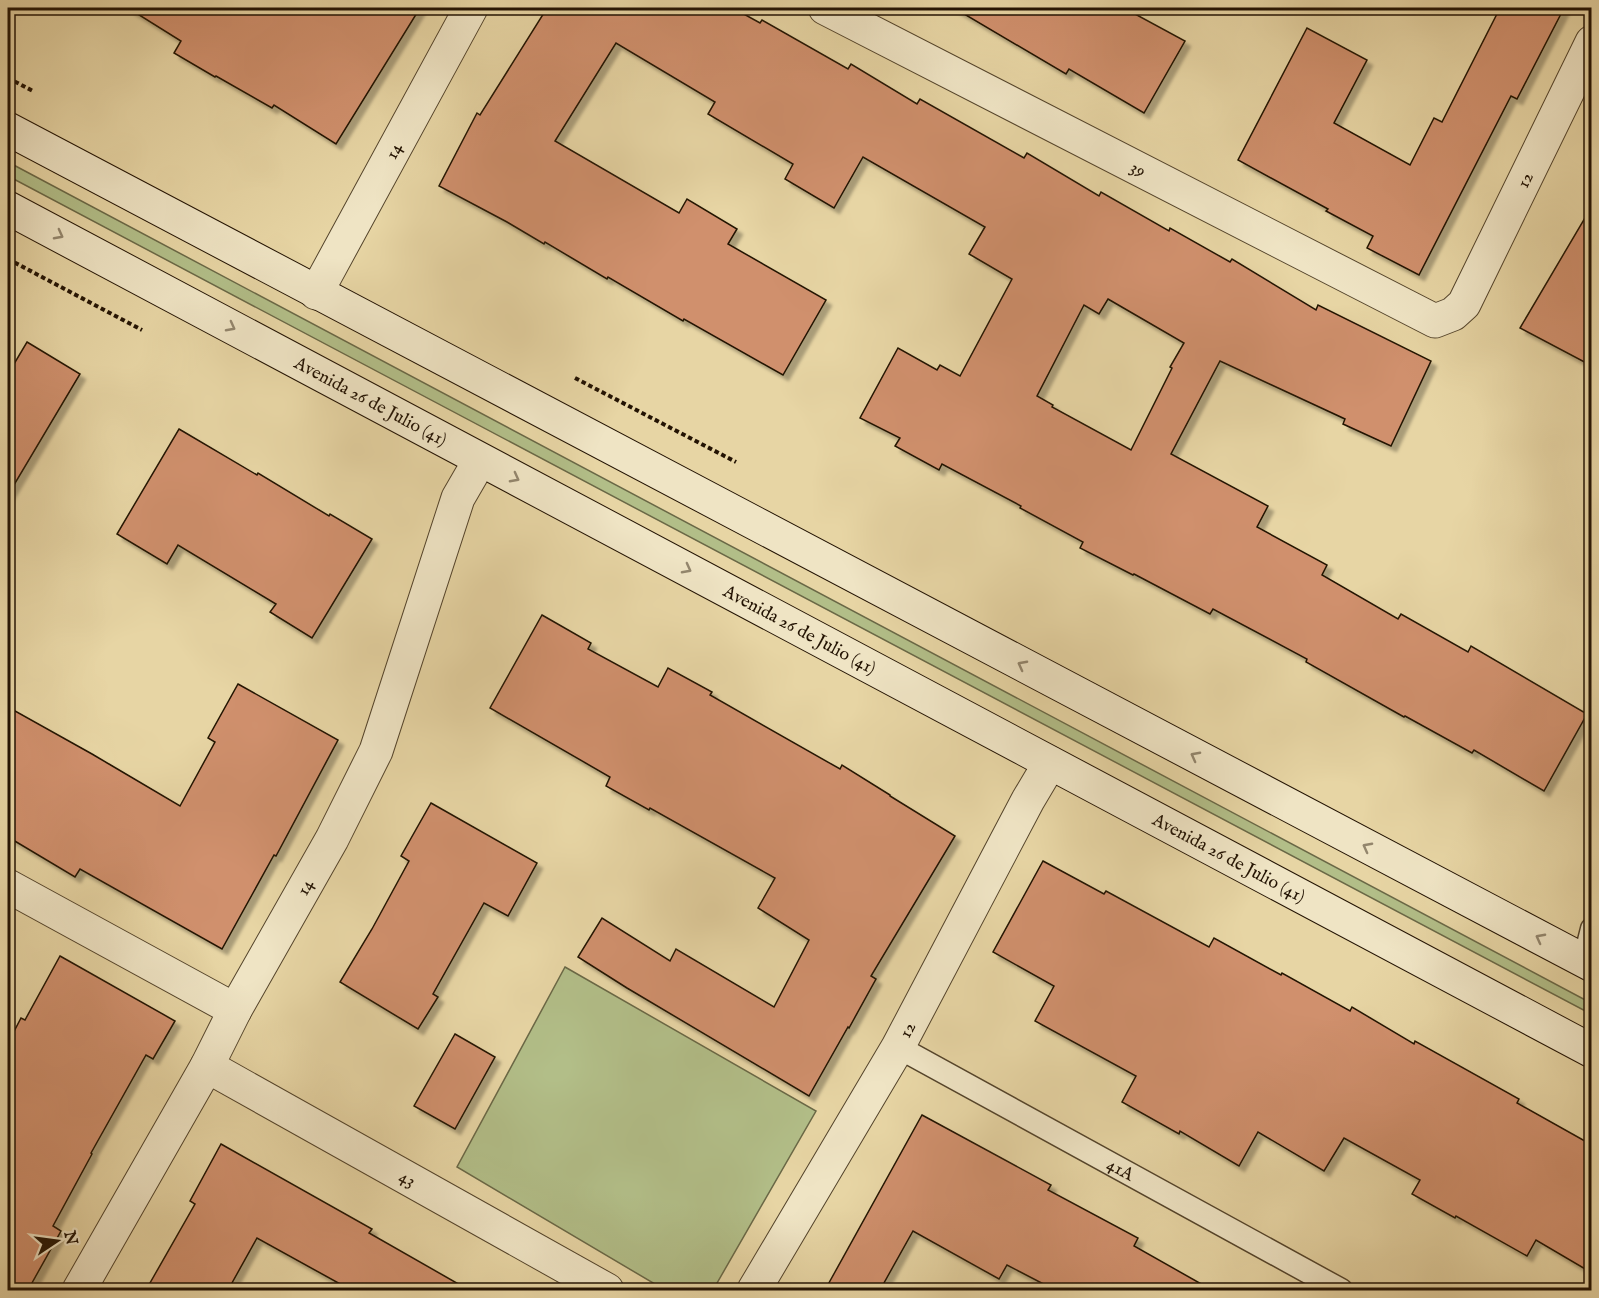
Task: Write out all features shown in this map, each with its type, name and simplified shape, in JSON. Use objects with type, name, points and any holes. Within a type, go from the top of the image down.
[{"type":"street","name":"14","points":[[316,293],[471,8]]},
{"type":"street","name":"39","points":[[825,8],[1435,321],[1453,314]]},
{"type":"street","name":"12","points":[[1453,314],[1464,304],[1592,42]]},
{"type":"street","points":[[8,129],[1588,963]]},
{"type":"street","name":"Avenida 26 de Julio (41)","points":[[8,208],[1592,1051]]},
{"type":"street","name":"14","points":[[79,1290],[207,1066],[235,1010],[332,839],[376,751],[458,498],[480,460]]},
{"type":"street","name":"12","points":[[754,1290],[898,1047],[1028,800],[1050,763]]},
{"type":"street","points":[[8,886],[235,1010]]},
{"type":"street","name":"43","points":[[207,1066],[607,1290]]},
{"type":"lane","points":[[1588,963],[1592,929]]},
{"type":"lane","name":"41A","points":[[898,1047],[1341,1290]]},
{"type":"green space","points":[[8,162],[1591,1003],[1591,1014],[8,176]]},
{"type":"green space","points":[[565,967],[816,1111],[713,1290],[665,1290],[457,1167]]},
{"type":"building","points":[[128,8],[420,8],[336,144],[274,105],[272,108],[174,53],[181,41]]},
{"type":"building","points":[[547,8],[733,8],[760,23],[762,20],[848,69],[851,64],[917,104],[920,99],[1024,158],[1027,153],[1099,196],[1101,192],[1169,231],[1170,228],[1230,262],[1232,259],[1316,310],[1318,305],[1431,361],[1391,446],[1343,424],[1345,419],[1220,361],[1171,454],[1268,506],[1257,527],[1327,565],[1322,575],[1398,619],[1401,614],[1468,652],[1471,646],[1587,714],[1544,791],[1474,750],[1472,753],[1404,717],[1306,662],[1307,659],[1213,609],[1210,614],[1080,548],[1083,542],[942,464],[939,470],[895,446],[900,438],[860,418],[898,348],[937,370],[940,365],[960,376],[1012,279],[969,254],[985,227],[863,157],[834,208],[785,179],[793,164],[708,114],[715,102],[616,43],[555,141],[679,213],[687,199],[737,229],[728,244],[826,300],[783,375],[608,277],[607,279],[545,242],[544,244],[439,186],[477,113],[480,115]],"holes":[[[1108,299],[1184,343],[1170,367],[1172,368],[1131,450],[1052,407],[1053,405],[1037,396],[1084,305],[1099,314]]]},
{"type":"building","points":[[954,8],[1124,8],[1185,41],[1144,113],[1069,69],[1066,74]]},
{"type":"building","points":[[1500,8],[1564,8],[1517,99],[1511,96],[1419,275],[1367,248],[1373,236],[1238,160],[1307,28],[1367,60],[1334,123],[1410,165],[1434,118],[1442,122]]},
{"type":"building","points":[[1592,206],[1592,366],[1520,328]]},
{"type":"building","points":[[27,342],[80,374],[8,495],[8,374]]},
{"type":"building","points":[[179,429],[372,539],[312,638],[270,612],[276,604],[178,545],[167,564],[117,534]]},
{"type":"building","points":[[542,615],[591,643],[588,649],[658,687],[668,668],[712,692],[710,695],[840,769],[842,765],[955,836],[871,976],[876,979],[809,1096],[578,957],[602,918],[670,961],[676,949],[774,1007],[809,940],[758,908],[775,878],[606,786],[610,777],[490,708]]},
{"type":"building","points":[[238,684],[338,740],[276,856],[274,855],[222,949],[80,869],[75,877],[8,837],[8,707],[180,806],[215,742],[208,738]]},
{"type":"building","points":[[431,803],[537,863],[508,916],[484,903],[433,994],[438,997],[418,1029],[340,982],[409,861],[401,856]]},
{"type":"building","points":[[1043,861],[1104,894],[1106,891],[1209,947],[1214,938],[1350,1011],[1352,1007],[1414,1044],[1415,1041],[1519,1099],[1517,1103],[1592,1145],[1592,1273],[1536,1240],[1527,1256],[1456,1216],[1455,1218],[1412,1194],[1420,1180],[1344,1138],[1324,1171],[1258,1132],[1239,1166],[1180,1131],[1179,1134],[1122,1102],[1136,1076],[1035,1021],[1054,986],[993,952]]},
{"type":"building","points":[[60,956],[175,1021],[153,1059],[146,1055],[91,1153],[53,1226],[61,1231],[28,1290],[8,1290],[8,1043],[21,1018],[25,1020]]},
{"type":"building","points":[[455,1034],[495,1057],[455,1129],[414,1106]]},
{"type":"building","points":[[922,1115],[1051,1185],[1048,1190],[1138,1238],[1134,1246],[1212,1290],[1055,1290],[1007,1265],[999,1279],[913,1231],[880,1290],[825,1290]]},
{"type":"building","points":[[221,1144],[372,1229],[369,1233],[469,1290],[351,1290],[257,1238],[228,1290],[146,1290],[195,1204],[190,1201]]}]
